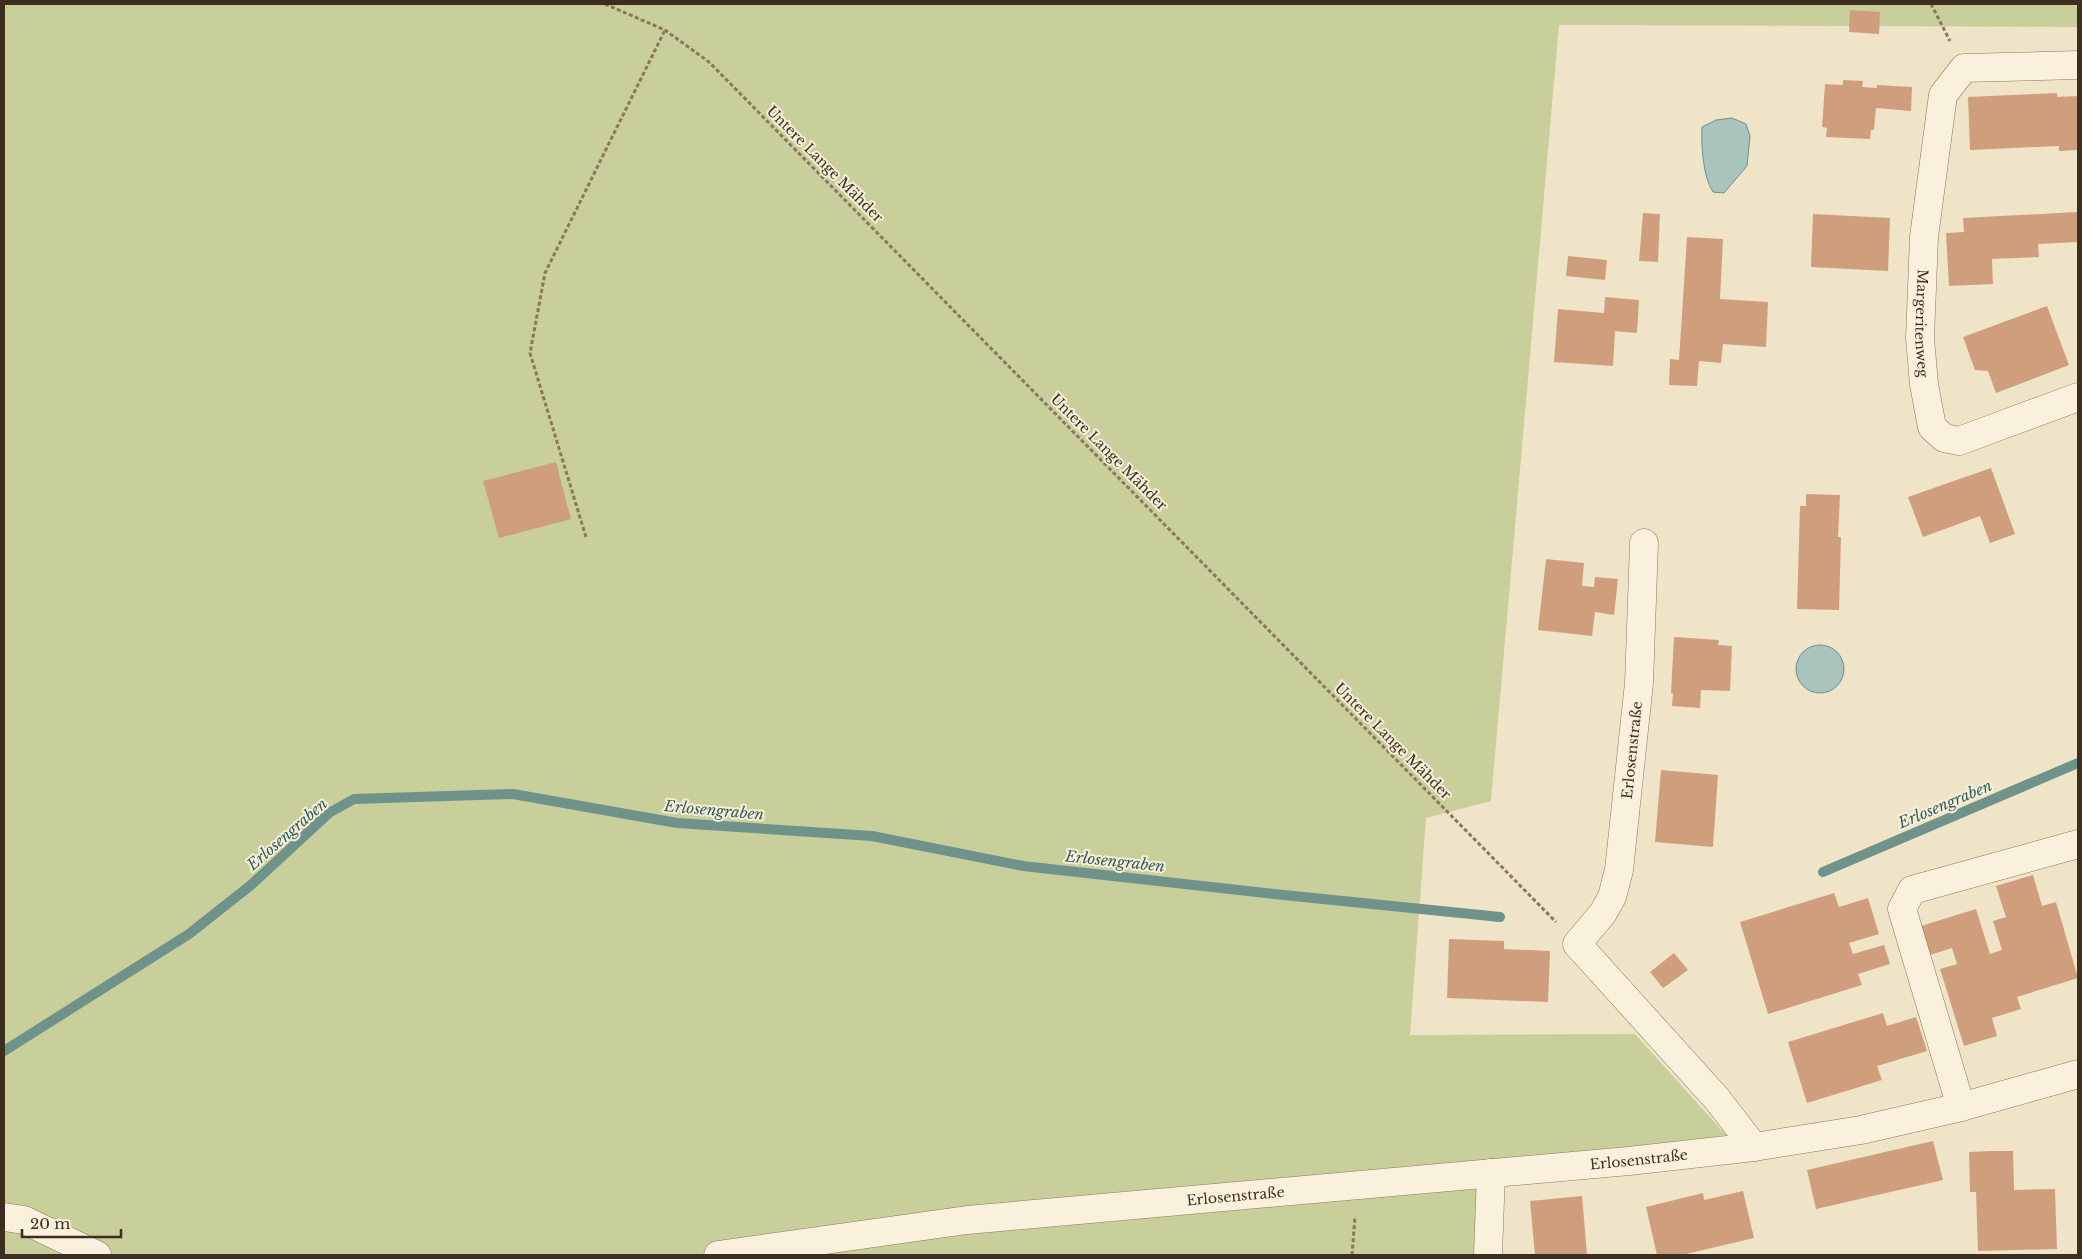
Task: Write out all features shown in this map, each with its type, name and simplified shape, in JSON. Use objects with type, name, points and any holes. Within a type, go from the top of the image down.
[{"type":"street","points":[[1964,68],[2078,66]]},
{"type":"street","name":"Margeritenweg","points":[[1964,68],[1943,95],[1924,237],[1920,338],[1924,384],[1932,428],[1944,438],[1959,441],[2078,397]]},
{"type":"street","name":"Erlosenstraße","points":[[1577,944],[1603,913],[1612,897],[1619,870],[1639,684],[1644,543]]},
{"type":"street","points":[[1961,1107],[1902,909],[1912,890],[2078,844]]},
{"type":"street","points":[[1577,944],[1717,1099],[1754,1146]]},
{"type":"street","name":"Erlosenstraße","points":[[718,1255],[967,1220],[1629,1161],[1754,1146],[1861,1130],[1961,1107],[2078,1074]]},
{"type":"street","points":[[1488,1255],[1492,1173]]},
{"type":"street","points":[[4,1217],[24,1220],[97,1255]]},
{"type":"path","name":"Untere Lange Mähder","points":[[605,4],[665,30],[709,62],[1577,944]]},
{"type":"path","points":[[1931,4],[1964,68]]},
{"type":"path","points":[[586,537],[530,352],[545,273],[665,30]]},
{"type":"path","points":[[1352,1255],[1357,1185]]},
{"type":"green space","points":[[4,4],[2078,4],[2078,27],[1559,25],[1491,801],[1426,818],[1410,1035],[1635,1034],[1726,1135],[1492,1173],[1478,1255],[4,1255]]},
{"type":"water","points":[[1732,118],[1746,124],[1750,136],[1747,166],[1724,193],[1713,192],[1705,170],[1702,152],[1702,127],[1716,120]]},
{"type":"water","points":[[1815,645],[1825,645],[1834,649],[1840,655],[1843,660],[1843,678],[1834,689],[1825,693],[1815,693],[1806,689],[1800,683],[1796,674],[1796,664],[1800,655],[1806,649]]},
{"type":"building","points":[[1850,10],[1880,12],[1879,34],[1849,32]]},
{"type":"building","points":[[1843,80],[1863,81],[1862,87],[1877,88],[1877,85],[1912,87],[1911,111],[1876,108],[1874,130],[1871,130],[1870,139],[1826,137],[1827,128],[1822,127],[1825,84],[1843,85]]},
{"type":"building","points":[[2057,93],[2057,97],[2078,96],[2078,150],[2059,151],[2059,146],[1970,150],[1968,97]]},
{"type":"building","points":[[2078,212],[2078,242],[2038,244],[2039,257],[1992,259],[1993,284],[1949,286],[1946,233],[1964,232],[1963,218]]},
{"type":"building","points":[[1643,213],[1660,214],[1658,262],[1639,261]]},
{"type":"building","points":[[1813,214],[1890,218],[1888,271],[1811,267]]},
{"type":"building","points":[[1687,237],[1723,239],[1720,299],[1768,302],[1766,347],[1723,344],[1721,363],[1699,361],[1697,386],[1669,385],[1670,359],[1679,360]]},
{"type":"building","points":[[1568,256],[1607,260],[1605,280],[1566,276]]},
{"type":"building","points":[[1605,297],[1639,300],[1637,333],[1615,331],[1613,366],[1554,362],[1558,309],[1604,313]]},
{"type":"building","points":[[2047,306],[2069,365],[1996,393],[1988,371],[1975,370],[1963,337]]},
{"type":"building","points":[[556,462],[571,519],[499,538],[483,481]]},
{"type":"building","points":[[1991,468],[2015,534],[1990,543],[1980,516],[1923,537],[1908,497]]},
{"type":"building","points":[[1806,494],[1840,495],[1838,537],[1841,537],[1839,610],[1797,609],[1800,506],[1806,506]]},
{"type":"building","points":[[1546,559],[1584,563],[1582,586],[1594,587],[1595,577],[1618,579],[1614,615],[1595,612],[1592,636],[1538,630]]},
{"type":"building","points":[[1674,637],[1719,640],[1718,645],[1732,646],[1730,691],[1701,690],[1700,708],[1672,706]]},
{"type":"building","points":[[1661,770],[1718,775],[1713,847],[1655,842]]},
{"type":"building","points":[[2033,875],[2042,906],[2056,902],[2078,978],[2017,997],[2021,1009],[1992,1018],[1997,1036],[1964,1046],[1940,969],[1957,964],[1952,948],[1930,955],[1921,926],[1976,909],[1990,954],[2002,950],[1993,921],[2006,917],[1996,886]]},
{"type":"building","points":[[1834,893],[1839,907],[1868,898],[1879,934],[1849,943],[1853,954],[1884,945],[1890,964],[1858,974],[1862,985],[1768,1014],[1740,922]]},
{"type":"building","points":[[1449,939],[1504,941],[1504,949],[1550,951],[1548,1002],[1447,998]]},
{"type":"building","points":[[1674,953],[1688,970],[1663,988],[1650,972]]},
{"type":"building","points":[[1883,1013],[1887,1026],[1916,1017],[1927,1051],[1877,1066],[1882,1080],[1807,1103],[1788,1042]]},
{"type":"building","points":[[1933,1141],[1943,1180],[1816,1209],[1807,1170]]},
{"type":"building","points":[[2013,1151],[2014,1190],[2055,1189],[2057,1249],[1978,1251],[1976,1192],[1970,1192],[1969,1152]]},
{"type":"building","points":[[1743,1191],[1754,1238],[1682,1255],[1657,1255],[1646,1207],[1703,1193],[1704,1200]]},
{"type":"building","points":[[1582,1196],[1587,1255],[1535,1255],[1530,1201]]},
{"type":"waterway","name":"Erlosengraben","points":[[1823,872],[2078,763]]},
{"type":"waterway","name":"Erlosengraben","points":[[4,1051],[189,934],[251,885],[329,813],[354,799],[513,794],[677,823],[872,836],[1023,866],[1500,917]]}]
